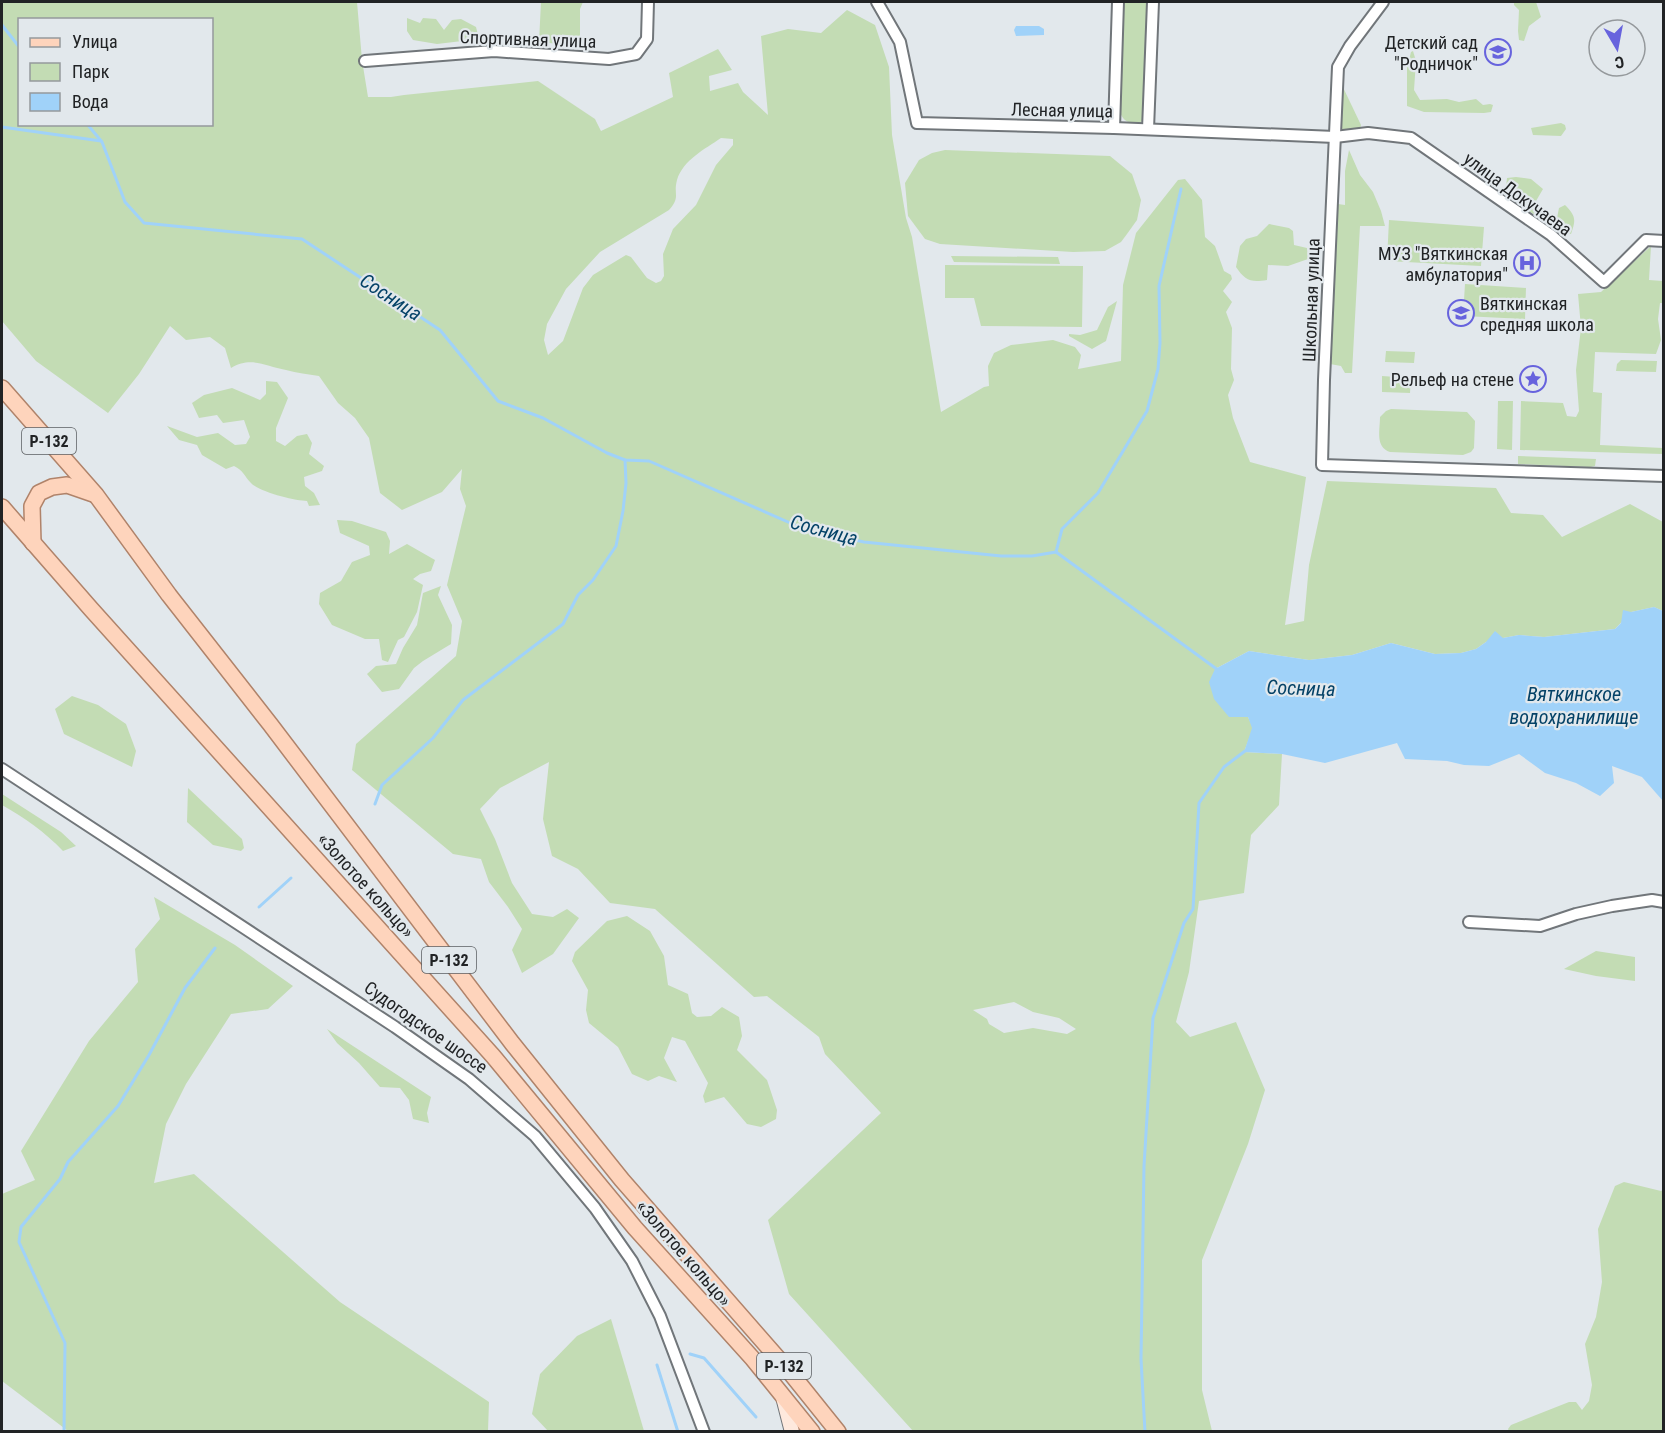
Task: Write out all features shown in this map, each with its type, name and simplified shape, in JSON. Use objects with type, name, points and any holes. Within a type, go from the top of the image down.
[{"type":"main road","name":"«Золотое кольцо»","points":[[2,388],[96,495],[169,596],[270,724],[512,1043],[622,1180],[789,1371],[838,1431]]},
{"type":"main road","points":[[33,543],[32,506],[39,493],[52,487],[67,485],[96,495]]},
{"type":"main road","name":"«Золотое кольцо»","points":[[2,507],[493,1056],[635,1228],[753,1359],[812,1431]]},
{"type":"street","name":"Спортивная улица","points":[[365,61],[494,51],[609,59],[636,54],[647,39],[648,2]]},
{"type":"street","name":"Лесная улица","points":[[878,2],[900,42],[917,123],[1335,137]]},
{"type":"street","points":[[1114,128],[1118,2]]},
{"type":"street","points":[[1148,129],[1153,2]]},
{"type":"street","name":"Школьная улица","points":[[1383,2],[1350,46],[1338,67],[1322,465],[1664,476]]},
{"type":"street","name":"улица Докучаева","points":[[1335,137],[1368,133],[1411,138],[1551,235],[1604,282],[1646,240],[1664,241]]},
{"type":"street","name":"Судогодское шоссе","points":[[2,769],[395,1027],[470,1079],[536,1136],[595,1208],[632,1261],[660,1316],[704,1431]]},
{"type":"street","points":[[1469,921],[1540,926],[1576,914],[1612,906],[1652,900],[1664,902]]},
{"type":"street","points":[[782,1395],[792,1431]]},
{"type":"green space","points":[[2,2],[357,2],[368,97],[391,97],[538,81],[595,119],[601,131],[673,97],[669,73],[718,49],[732,70],[709,76],[710,91],[738,83],[743,92],[768,115],[761,36],[788,29],[821,33],[847,10],[875,25],[889,67],[892,135],[906,218],[912,237],[941,412],[989,386],[988,366],[994,353],[1011,345],[1053,340],[1075,347],[1081,355],[1078,369],[1121,361],[1123,285],[1136,233],[1178,180],[1185,179],[1202,200],[1205,237],[1215,246],[1224,271],[1231,275],[1232,279],[1223,291],[1232,302],[1226,312],[1232,328],[1231,369],[1234,380],[1228,395],[1233,418],[1250,462],[1306,477],[1285,625],[1304,621],[1309,565],[1327,481],[1496,488],[1511,513],[1543,515],[1562,537],[1630,504],[1663,522],[1663,611],[1654,607],[1631,612],[1615,629],[1544,637],[1519,635],[1486,642],[1476,649],[1461,653],[1435,654],[1391,643],[1352,655],[1309,660],[1249,651],[1215,669],[1253,728],[1244,752],[1282,754],[1279,805],[1251,835],[1244,893],[1199,901],[1189,972],[1176,1022],[1190,1037],[1236,1022],[1265,1090],[1248,1144],[1202,1260],[1202,1390],[1212,1431],[913,1431],[789,1294],[768,1220],[881,1113],[825,1054],[819,1037],[767,996],[754,997],[655,909],[610,903],[578,869],[552,856],[543,819],[549,762],[500,788],[480,809],[495,839],[512,883],[532,914],[553,917],[567,909],[579,918],[553,954],[522,973],[512,950],[522,929],[489,882],[481,859],[453,854],[352,770],[356,744],[456,656],[462,621],[447,585],[466,506],[460,489],[462,469],[442,492],[402,510],[380,493],[369,438],[355,418],[338,403],[319,376],[252,362],[238,364],[231,368],[225,348],[210,337],[186,340],[170,326],[139,374],[108,413],[36,361],[2,321]],"holes":[[[721,138],[733,139],[733,145],[716,165],[696,205],[673,229],[663,254],[664,276],[661,281],[656,283],[647,278],[631,257],[626,255],[593,275],[583,288],[563,341],[548,355],[544,340],[547,324],[566,289],[600,252],[669,210],[675,202],[677,180],[684,167],[695,156]],[[1014,1002],[1033,1012],[1059,1018],[1076,1029],[1067,1034],[1033,1028],[1004,1033],[973,1010]]]},
{"type":"green space","points":[[541,2],[583,2],[580,9],[580,46],[539,42]]},
{"type":"green space","points":[[1121,2],[1150,2],[1146,116],[1140,123],[1130,123],[1125,120],[1117,106]]},
{"type":"green space","points":[[1514,2],[1536,2],[1541,17],[1529,26],[1524,41],[1519,40],[1519,10]]},
{"type":"green space","points":[[407,18],[420,23],[423,18],[436,19],[444,30],[452,20],[461,19],[476,27],[479,39],[437,44],[413,40],[407,31]]},
{"type":"green space","points":[[1413,51],[1416,61],[1414,90],[1420,100],[1447,99],[1459,102],[1476,99],[1483,105],[1493,105],[1491,112],[1424,112],[1407,106],[1407,68]]},
{"type":"green space","points":[[1340,81],[1361,125],[1360,129],[1339,131]]},
{"type":"green space","points":[[1561,123],[1566,129],[1561,136],[1533,135],[1531,128]]},
{"type":"green space","points":[[945,150],[1110,156],[1132,174],[1141,200],[1137,220],[1121,242],[1105,251],[1073,252],[940,244],[925,239],[908,216],[905,183],[919,160],[932,153]]},
{"type":"green space","points":[[1349,150],[1360,175],[1373,192],[1385,226],[1360,226],[1352,373],[1345,373],[1341,366],[1330,364],[1336,210],[1338,204],[1345,205],[1345,171]]},
{"type":"green space","points":[[1507,178],[1531,179],[1543,189],[1536,201],[1547,215],[1557,218],[1559,208],[1565,205],[1574,218],[1571,234],[1561,231],[1519,205],[1506,188]]},
{"type":"green space","points":[[1389,220],[1484,227],[1481,266],[1387,261]]},
{"type":"green space","points":[[1269,224],[1293,231],[1294,245],[1307,248],[1308,259],[1288,266],[1268,265],[1267,280],[1248,280],[1236,267],[1240,246],[1246,239],[1257,236]]},
{"type":"green space","points":[[1651,246],[1649,280],[1663,281],[1663,303],[1660,303],[1658,319],[1661,340],[1656,354],[1595,352],[1593,392],[1602,393],[1600,445],[1663,448],[1663,454],[1520,450],[1521,401],[1563,403],[1567,416],[1576,417],[1579,411],[1576,370],[1581,328],[1578,294],[1601,292]]},
{"type":"green space","points":[[951,256],[1058,257],[1060,264],[954,262]]},
{"type":"green space","points":[[945,265],[1083,266],[1082,327],[981,326],[974,298],[945,298]]},
{"type":"green space","points":[[1465,284],[1526,288],[1525,319],[1463,316]]},
{"type":"green space","points":[[1117,301],[1106,341],[1092,349],[1069,336],[1069,334],[1080,335],[1097,330],[1108,307]]},
{"type":"green space","points":[[1386,351],[1415,352],[1414,363],[1385,362]]},
{"type":"green space","points":[[1621,360],[1657,361],[1656,372],[1616,371],[1617,364]]},
{"type":"green space","points":[[1382,376],[1411,378],[1410,393],[1382,392]]},
{"type":"green space","points":[[266,381],[277,382],[288,398],[276,428],[276,441],[285,446],[297,436],[307,434],[312,443],[309,454],[324,466],[322,471],[304,477],[305,486],[314,493],[320,505],[309,506],[307,501],[262,490],[251,483],[234,466],[226,469],[202,455],[197,445],[179,440],[167,426],[197,437],[218,433],[235,445],[246,444],[250,437],[244,420],[223,423],[217,415],[199,418],[192,403],[204,395],[232,388],[260,400],[266,394]]},
{"type":"green space","points":[[1498,401],[1513,401],[1512,450],[1497,449]]},
{"type":"green space","points":[[1391,409],[1467,412],[1475,421],[1474,448],[1463,455],[1385,450],[1380,442],[1380,417]]},
{"type":"green space","points":[[1518,456],[1596,459],[1595,466],[1590,467],[1518,464]]},
{"type":"green space","points":[[337,520],[352,521],[386,532],[390,541],[389,554],[407,544],[435,560],[431,571],[413,579],[423,585],[417,612],[404,637],[398,640],[388,662],[382,660],[379,639],[365,639],[332,625],[319,604],[320,593],[341,581],[352,562],[370,555],[369,546],[340,533]]},
{"type":"green space","points":[[441,586],[438,595],[452,625],[451,644],[414,668],[399,689],[382,692],[367,674],[376,666],[396,664],[417,625],[423,593]]},
{"type":"green space","points":[[72,696],[98,705],[126,724],[136,751],[132,767],[64,734],[55,709]]},
{"type":"green space","points":[[188,788],[242,839],[244,848],[241,851],[213,845],[187,822]]},
{"type":"green space","points":[[2,794],[61,832],[76,846],[63,851],[34,826],[2,805]]},
{"type":"green space","points":[[154,897],[235,945],[293,986],[268,1009],[231,1014],[186,1084],[166,1124],[154,1183],[194,1174],[340,1302],[489,1402],[488,1431],[68,1431],[2,1381],[2,1194],[35,1180],[21,1151],[89,1041],[138,982],[135,949],[160,919]]},
{"type":"green space","points":[[627,916],[650,931],[664,956],[668,985],[688,994],[692,1013],[697,1017],[711,1016],[722,1007],[739,1017],[742,1036],[737,1050],[767,1080],[777,1110],[776,1119],[761,1127],[747,1124],[724,1097],[705,1103],[703,1096],[708,1083],[685,1041],[672,1037],[664,1058],[677,1082],[659,1076],[648,1081],[632,1074],[618,1047],[589,1023],[586,1010],[588,990],[572,961],[575,952],[607,921]]},
{"type":"green space","points":[[1596,951],[1635,957],[1635,981],[1564,969]]},
{"type":"green space","points":[[327,1029],[431,1097],[427,1113],[429,1123],[413,1119],[409,1100],[400,1088],[380,1087],[337,1043]]},
{"type":"green space","points":[[1624,1182],[1663,1190],[1663,1431],[1509,1431],[1511,1425],[1569,1402],[1576,1402],[1582,1410],[1589,1401],[1592,1385],[1585,1344],[1596,1317],[1602,1282],[1598,1229],[1615,1186]]},
{"type":"green space","points":[[611,1319],[644,1431],[548,1431],[532,1414],[540,1374],[577,1336]]},
{"type":"water","points":[[1016,26],[1039,26],[1044,29],[1044,35],[1016,36],[1014,30]]},
{"type":"water","name":"Вяткинское водохранилище","points":[[1654,607],[1663,611],[1663,801],[1642,777],[1612,766],[1614,783],[1600,796],[1576,783],[1545,773],[1519,754],[1489,766],[1405,759],[1397,743],[1325,763],[1282,754],[1244,752],[1252,728],[1248,717],[1229,717],[1214,699],[1209,682],[1215,669],[1249,651],[1309,660],[1352,655],[1391,643],[1435,654],[1461,653],[1476,649],[1495,631],[1503,638],[1519,635],[1544,637],[1615,629],[1621,623],[1623,610],[1631,612]]},
{"type":"waterway","name":"Сосница","points":[[2,25],[18,45]]},
{"type":"waterway","name":"Сосница","points":[[89,126],[102,142],[125,202],[144,223],[302,239],[440,330],[498,401],[543,418],[607,453],[625,460],[649,461],[804,529],[864,542],[1001,556],[1032,556],[1056,552],[1218,670]]},
{"type":"waterway","points":[[2,127],[101,141]]},
{"type":"waterway","points":[[1056,552],[1062,529],[1098,493],[1147,411],[1158,369],[1159,286],[1181,189]]},
{"type":"waterway","points":[[375,804],[382,785],[433,738],[463,700],[563,624],[578,595],[593,580],[616,546],[626,483],[625,460]]},
{"type":"waterway","points":[[1145,1432],[1141,1359],[1144,1166],[1153,1018],[1184,923],[1193,909],[1199,803],[1224,767],[1245,751]]},
{"type":"waterway","points":[[259,907],[291,878]]},
{"type":"waterway","points":[[64,1432],[65,1343],[19,1242],[21,1227],[60,1179],[68,1162],[118,1106],[185,988],[215,948]]},
{"type":"waterway","points":[[690,1354],[704,1358],[756,1417]]},
{"type":"waterway","points":[[657,1365],[678,1432]]},
{"type":"place","name":"Детский сад \"Родничок\"","points":[[1498,52]]},
{"type":"place","name":"МУЗ \"Вяткинская амбулатория\"","points":[[1527,263]]},
{"type":"place","name":"Вяткинская средняя школа","points":[[1461,313]]},
{"type":"place","name":"Рельеф на стене","points":[[1533,379]]}]
